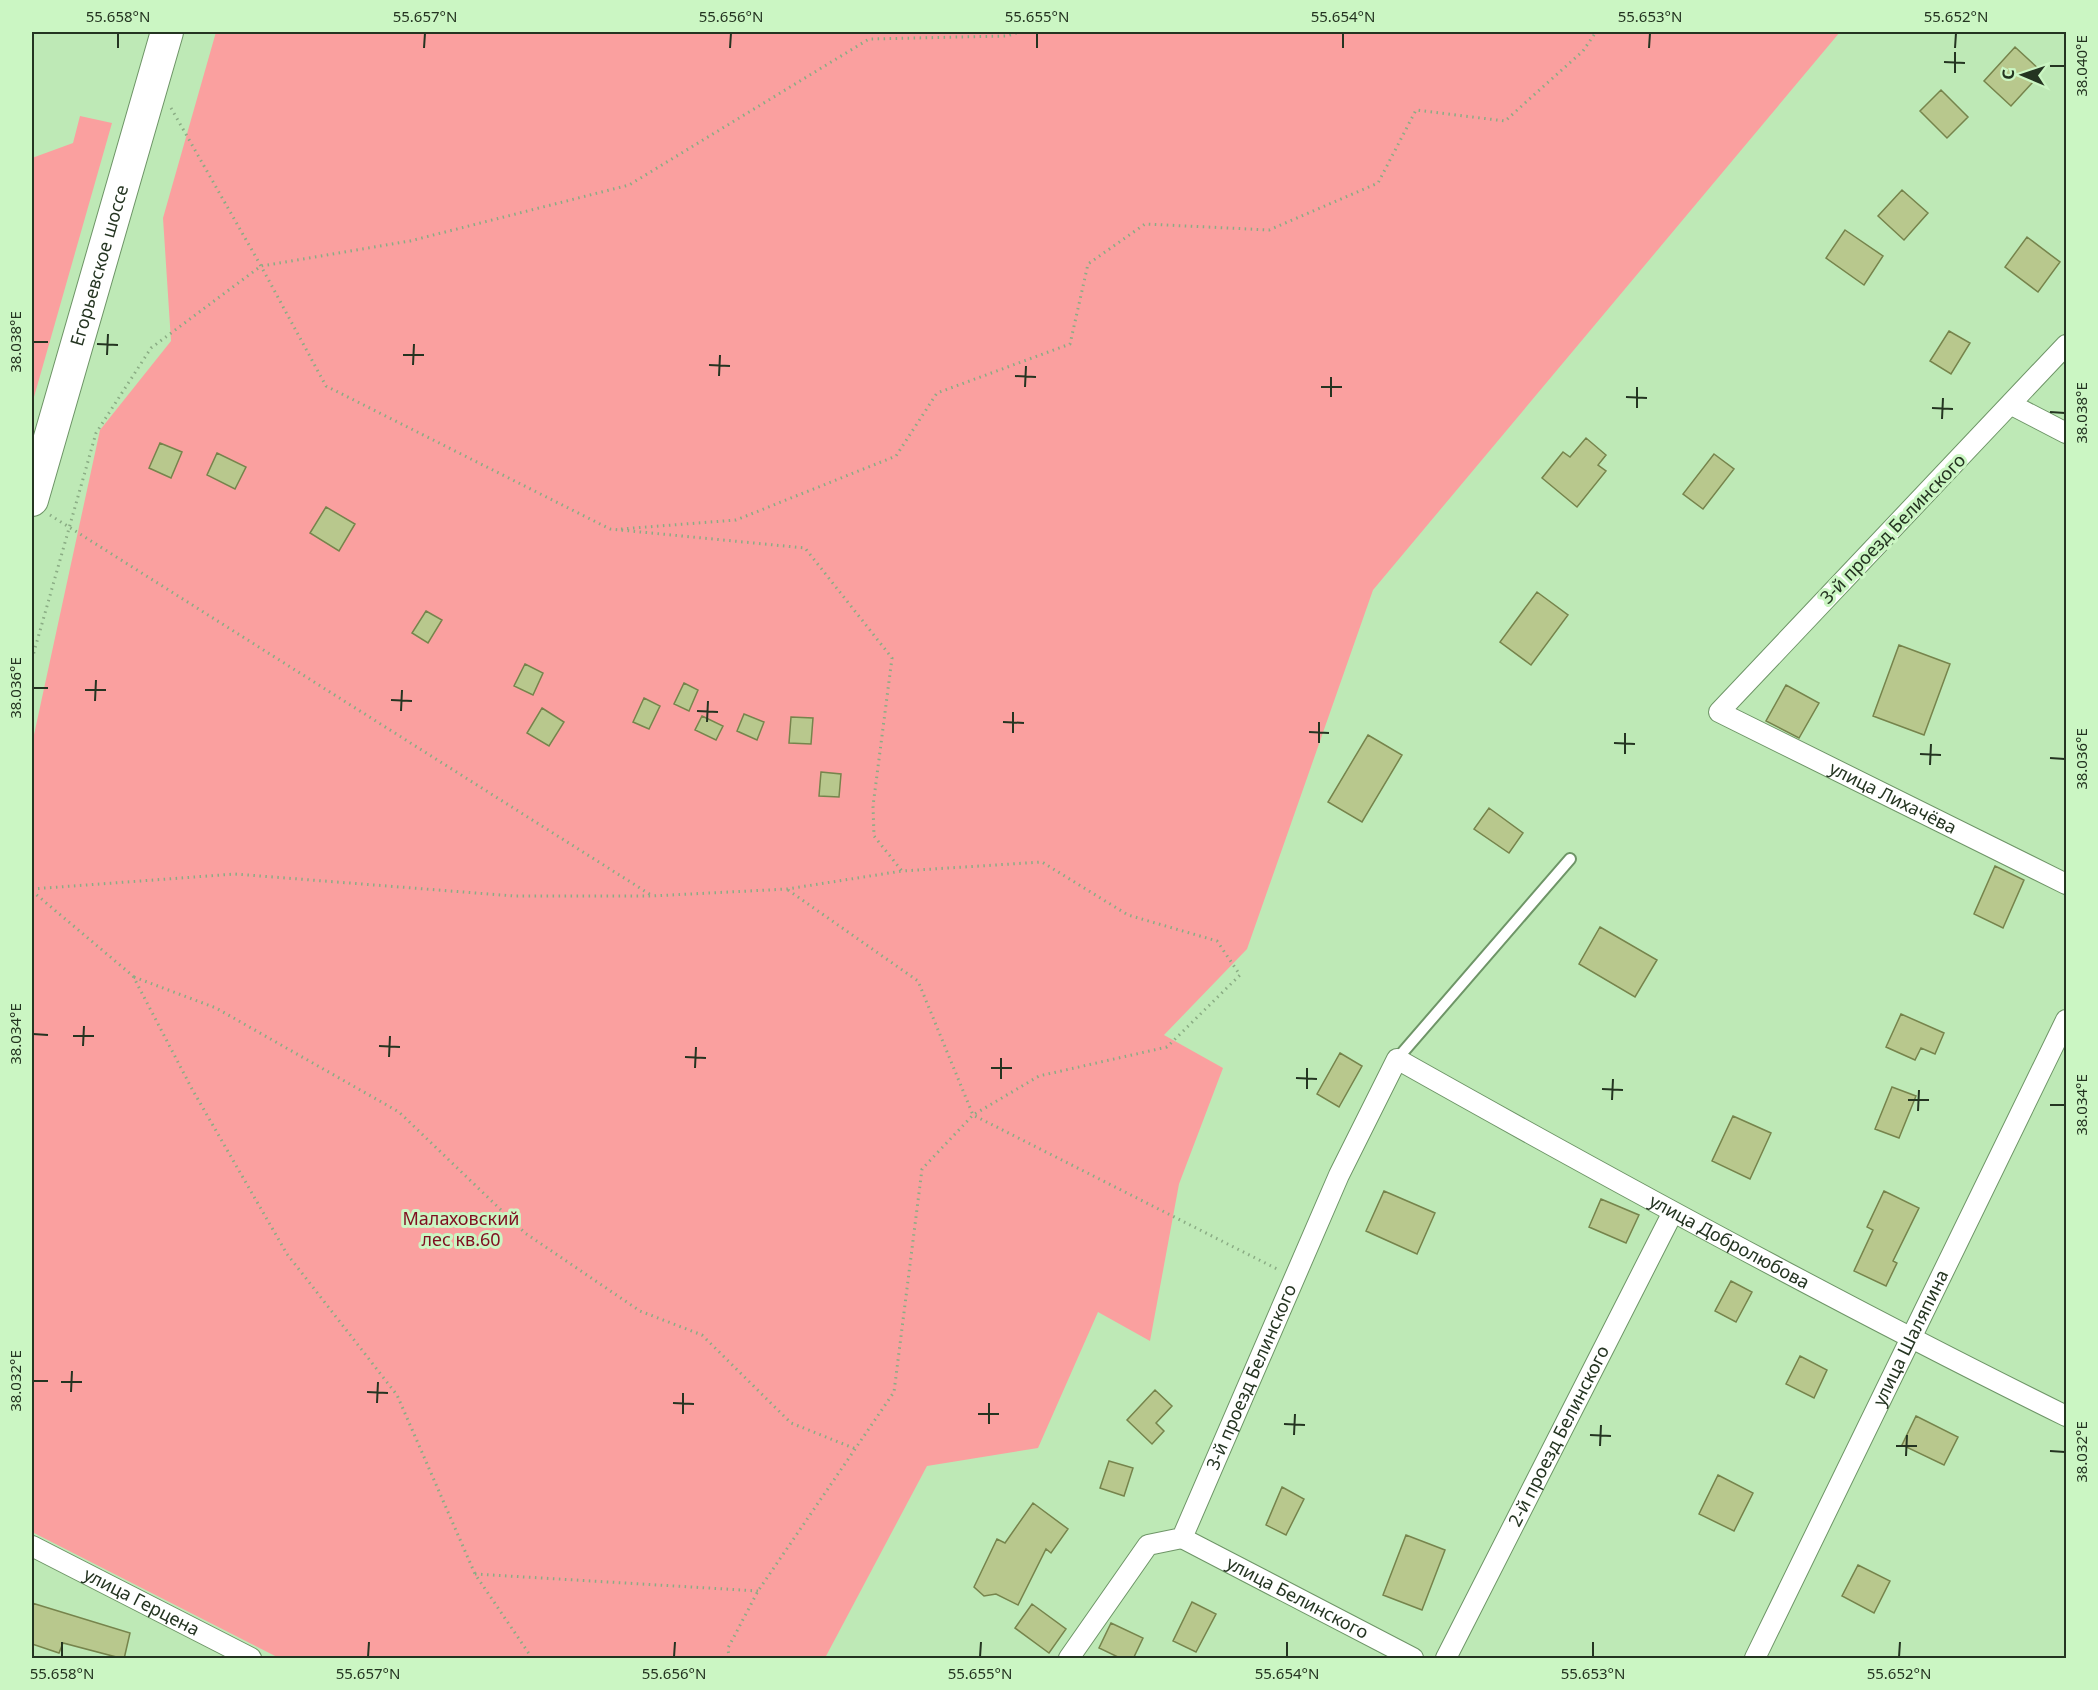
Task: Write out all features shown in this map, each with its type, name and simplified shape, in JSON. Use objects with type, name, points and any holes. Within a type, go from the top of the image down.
[{"type":"main road","name":"Егорьевское шоссе","points":[[36,504],[167,32]]},
{"type":"street","name":"3-й проезд Белинского","points":[[1719,712],[2067,345]]},
{"type":"street","points":[[2012,405],[2067,433]]},
{"type":"street","name":"улица Лихачёва","points":[[1719,712],[2067,884]]},
{"type":"street","name":"улица Шаляпина","points":[[1755,1659],[2067,1020]]},
{"type":"street","name":"3-й проезд Белинского","points":[[1182,1538],[1339,1175],[1397,1059]]},
{"type":"street","name":"улица Добролюбова","points":[[1397,1059],[1672,1214],[1911,1340],[2067,1416]]},
{"type":"street","name":"2-й проезд Белинского","points":[[1446,1659],[1672,1214]]},
{"type":"street","points":[[1069,1659],[1148,1545],[1182,1538]]},
{"type":"street","name":"улица Белинского","points":[[1182,1538],[1413,1659]]},
{"type":"street","name":"улица Герцена","points":[[32,1546],[251,1659]]},
{"type":"lane","points":[[1397,1059],[1570,859]]},
{"type":"path","points":[[32,659],[96,433],[151,348],[261,266],[410,241],[629,185],[869,39],[1007,36],[1019,32]]},
{"type":"path","points":[[610,529],[736,520],[896,456],[937,393],[1070,344],[1088,264],[1145,224],[1269,230],[1302,216],[1378,183],[1416,111],[1504,121],[1583,51],[1596,32]]},
{"type":"path","points":[[154,79],[261,266],[326,386],[610,529],[805,548],[892,658],[873,806],[874,836],[902,871]]},
{"type":"path","points":[[36,504],[68,528],[652,896]]},
{"type":"path","points":[[32,890],[235,874],[514,896],[652,896],[787,889],[902,871],[1042,862],[1128,915],[1217,941],[1240,975],[1167,1047],[1039,1076],[973,1115],[922,1169],[894,1392],[758,1591],[728,1648],[729,1659]]},
{"type":"path","points":[[787,889],[918,981],[973,1115],[1295,1278]]},
{"type":"path","points":[[32,890],[133,976],[216,1008],[399,1112],[525,1233],[640,1311],[702,1335],[791,1423],[856,1449]]},
{"type":"path","points":[[133,976],[192,1089],[287,1254],[397,1395],[475,1574],[531,1659]]},
{"type":"path","points":[[475,1574],[758,1591]]},
{"type":"green space","name":"Малаховский лес кв.60","points":[[216,32],[1840,32],[1373,590],[1247,949],[1164,1035],[1223,1068],[1179,1184],[1150,1341],[1098,1312],[1038,1448],[927,1466],[825,1658],[279,1658],[32,1532],[32,744],[100,430],[171,341],[163,218]]},
{"type":"green space","points":[[80,116],[112,123],[32,404],[32,158],[73,143]]},
{"type":"building","points":[[2015,47],[2042,72],[2011,106],[1984,81]]},
{"type":"building","points":[[1941,90],[1968,117],[1947,138],[1920,111]]},
{"type":"building","points":[[1902,190],[1928,213],[1904,240],[1878,216]]},
{"type":"building","points":[[1845,230],[1883,256],[1864,285],[1826,258]]},
{"type":"building","points":[[2027,237],[2060,262],[2038,292],[2005,267]]},
{"type":"building","points":[[1949,331],[1970,343],[1951,374],[1930,361]]},
{"type":"building","points":[[1586,438],[1606,455],[1598,465],[1606,471],[1577,507],[1542,478],[1563,452],[1570,457]]},
{"type":"building","points":[[160,443],[182,452],[171,478],[149,468]]},
{"type":"building","points":[[217,453],[246,467],[235,489],[207,475]]},
{"type":"building","points":[[1714,454],[1734,469],[1703,509],[1683,494]]},
{"type":"building","points":[[326,507],[355,524],[339,551],[310,533]]},
{"type":"building","points":[[1537,592],[1568,615],[1531,665],[1500,642]]},
{"type":"building","points":[[426,611],[442,620],[428,643],[412,633]]},
{"type":"building","points":[[1899,645],[1950,664],[1924,735],[1873,716]]},
{"type":"building","points":[[525,664],[543,673],[533,695],[514,686]]},
{"type":"building","points":[[684,683],[698,690],[689,711],[674,704]]},
{"type":"building","points":[[1786,685],[1819,703],[1799,738],[1766,721]]},
{"type":"building","points":[[644,698],[660,706],[649,729],[633,722]]},
{"type":"building","points":[[542,708],[564,722],[549,746],[527,733]]},
{"type":"building","points":[[744,714],[764,722],[757,740],[737,731]]},
{"type":"building","points":[[702,716],[723,726],[716,740],[695,730]]},
{"type":"building","points":[[791,717],[813,718],[811,744],[789,743]]},
{"type":"building","points":[[1368,735],[1402,755],[1362,822],[1328,802]]},
{"type":"building","points":[[821,772],[841,774],[839,797],[819,796]]},
{"type":"building","points":[[1489,808],[1523,833],[1509,853],[1474,829]]},
{"type":"building","points":[[1995,866],[2024,880],[2003,928],[1974,914]]},
{"type":"building","points":[[1600,927],[1657,960],[1635,997],[1579,964]]},
{"type":"building","points":[[1901,1014],[1944,1033],[1935,1054],[1921,1048],[1915,1060],[1886,1047]]},
{"type":"building","points":[[1340,1053],[1362,1066],[1339,1107],[1317,1094]]},
{"type":"building","points":[[1892,1087],[1916,1096],[1899,1138],[1875,1129]]},
{"type":"building","points":[[1733,1116],[1771,1133],[1750,1179],[1712,1161]]},
{"type":"building","points":[[1384,1191],[1435,1213],[1417,1254],[1366,1231]]},
{"type":"building","points":[[1884,1191],[1919,1208],[1893,1261],[1897,1263],[1886,1286],[1854,1271],[1873,1230],[1867,1227]]},
{"type":"building","points":[[1601,1199],[1639,1215],[1626,1243],[1589,1227]]},
{"type":"building","points":[[1731,1281],[1752,1292],[1736,1322],[1715,1311]]},
{"type":"building","points":[[1800,1356],[1827,1370],[1814,1398],[1786,1384]]},
{"type":"building","points":[[1155,1390],[1172,1406],[1156,1423],[1164,1431],[1152,1444],[1127,1420]]},
{"type":"building","points":[[1916,1416],[1958,1437],[1944,1465],[1902,1445]]},
{"type":"building","points":[[1109,1461],[1133,1468],[1124,1496],[1100,1488]]},
{"type":"building","points":[[1718,1475],[1753,1493],[1734,1531],[1699,1514]]},
{"type":"building","points":[[1282,1487],[1304,1499],[1286,1535],[1266,1525]]},
{"type":"building","points":[[1033,1503],[1068,1529],[1051,1553],[1046,1549],[1018,1605],[996,1594],[984,1596],[974,1587],[997,1539],[1005,1543]]},
{"type":"building","points":[[1406,1535],[1445,1550],[1422,1610],[1383,1595]]},
{"type":"building","points":[[1858,1565],[1890,1581],[1874,1613],[1842,1596]]},
{"type":"building","points":[[1192,1602],[1216,1614],[1196,1652],[1173,1641]]},
{"type":"building","points":[[32,1603],[130,1633],[124,1659],[63,1643],[59,1653],[32,1644]]},
{"type":"building","points":[[1032,1604],[1066,1629],[1049,1653],[1015,1628]]},
{"type":"building","points":[[1111,1623],[1143,1638],[1133,1659],[1122,1659],[1099,1648]]}]
